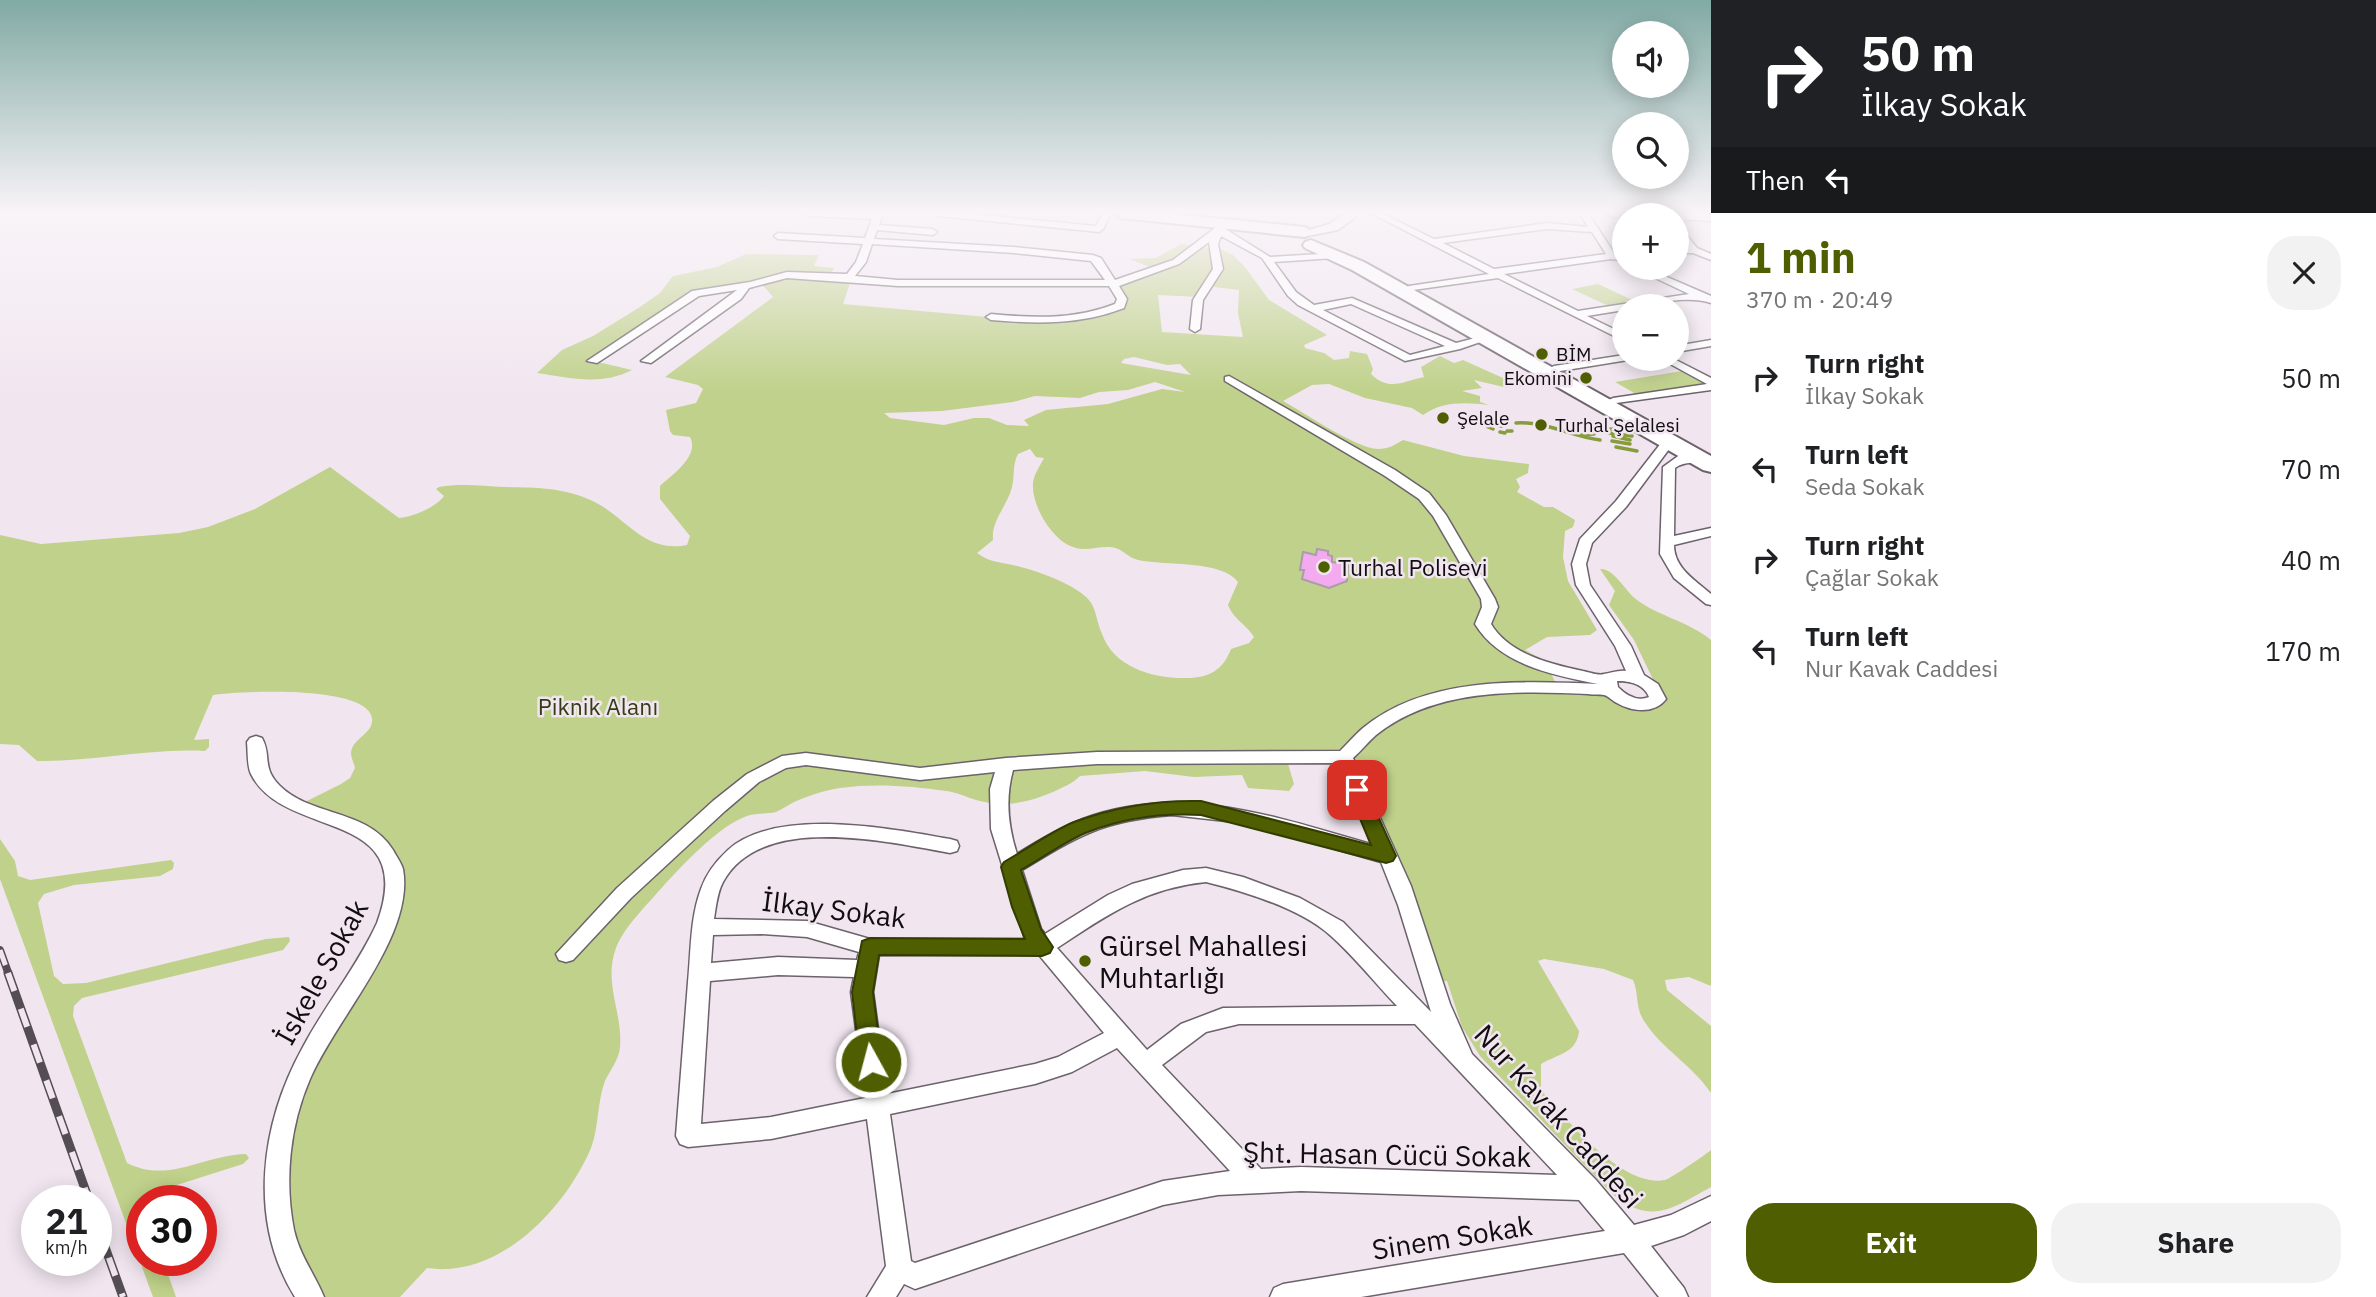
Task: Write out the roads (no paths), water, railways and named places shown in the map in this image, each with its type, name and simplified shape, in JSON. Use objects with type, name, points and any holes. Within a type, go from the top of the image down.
[{"type":"highway","points":[[1373,274],[1487,338],[1670,449],[1707,459]]},
{"type":"highway","points":[[1379,274],[1613,402],[1670,449]]},
{"type":"street","points":[[843,278],[852,274]]},
{"type":"street","points":[[991,317],[1043,319],[1099,313],[1122,303],[1105,274]]},
{"type":"street","points":[[593,360],[691,295],[745,286],[787,275],[898,283],[1111,284],[1147,274]]},
{"type":"street","points":[[1195,328],[1198,300],[1215,274]]},
{"type":"street","points":[[1279,274],[1299,301],[1409,359],[1487,338]]},
{"type":"street","points":[[1409,289],[1497,274],[1612,332]]},
{"type":"street","points":[[1666,280],[1711,300]]},
{"type":"street","points":[[647,361],[737,297],[745,286]]},
{"type":"street","points":[[1689,297],[1700,295]]},
{"type":"street","points":[[1312,309],[1369,297]]},
{"type":"street","points":[[1352,301],[1456,347]]},
{"type":"street","points":[[1577,314],[1612,309]]},
{"type":"street","points":[[1689,347],[1711,343]]},
{"type":"street","points":[[1554,369],[1612,360]]},
{"type":"street","points":[[1689,371],[1711,382]]},
{"type":"street","points":[[1229,379],[1391,473],[1424,496],[1440,516],[1484,590],[1490,607],[1483,624],[1494,641],[1549,667],[1609,685],[1620,698],[1636,704],[1655,702],[1658,699],[1655,690],[1637,678],[1615,676],[1609,685]]},
{"type":"street","points":[[1613,402],[1711,387]]},
{"type":"street","points":[[1670,449],[1667,476],[1667,554],[1671,564],[1690,586],[1711,601]]},
{"type":"street","points":[[1637,678],[1629,655],[1583,585],[1580,553],[1585,542],[1670,449]]},
{"type":"street","points":[[1668,542],[1711,532]]},
{"type":"street","points":[[566,954],[624,893],[701,823],[768,768],[782,762],[806,759],[920,774],[1006,764],[1097,758],[1185,755],[1344,757],[1366,734],[1400,713],[1458,693],[1609,685]]},
{"type":"street","name":"İskele Sokak","points":[[256,742],[254,755],[261,778],[276,793],[292,802],[375,837],[388,856],[394,884],[388,921],[377,944],[306,1060],[290,1094],[283,1118],[277,1172],[281,1231],[299,1281],[311,1297]]},
{"type":"street","name":"Nur Kavak Caddesi","points":[[1344,757],[1407,903],[1444,1023],[1464,1061],[1587,1188],[1632,1239],[1675,1297]]},
{"type":"street","points":[[1006,764],[998,806],[1000,828],[1027,920],[1042,947],[1120,1036],[1256,1181]]},
{"type":"street","points":[[1011,867],[1080,828],[1102,819],[1181,807],[1228,813],[1386,856]]},
{"type":"street","points":[[950,846],[859,832],[795,833],[767,838],[736,855],[718,874],[711,886],[703,927],[688,1136],[771,1128],[877,1108],[1064,1065],[1120,1036]]},
{"type":"street","points":[[1042,947],[1115,900],[1139,889],[1183,877],[1217,876],[1293,903],[1336,928],[1464,1061]]},
{"type":"street","name":"İlkay Sokak","points":[[703,927],[807,929],[867,958],[1042,947]]},
{"type":"street","points":[[698,973],[867,958],[862,992],[899,1269],[880,1297]]},
{"type":"street","points":[[1146,1064],[1193,1026],[1211,1018],[1239,1015],[1419,1015]]},
{"type":"street","name":"Şht. Hasan Cücü Sokak","points":[[899,1269],[915,1276],[1190,1186],[1301,1179],[1587,1188]]},
{"type":"street","name":"Sinem Sokak","points":[[1283,1297],[1632,1239],[1675,1226],[1711,1208]]},
{"type":"waterway","points":[[1498,418],[1504,418]]},
{"type":"waterway","points":[[1516,423],[1548,426],[1600,440]]},
{"type":"waterway","points":[[1490,424],[1502,426]]},
{"type":"waterway","points":[[1488,427],[1493,429]]},
{"type":"waterway","points":[[1604,430],[1621,428]]},
{"type":"waterway","points":[[1507,431],[1512,431]]},
{"type":"waterway","points":[[1500,432],[1505,433]]},
{"type":"waterway","points":[[1609,433],[1632,436]]},
{"type":"waterway","points":[[1579,435],[1594,434]]},
{"type":"waterway","points":[[1613,436],[1630,440]]},
{"type":"waterway","points":[[1612,441],[1630,444]]},
{"type":"waterway","points":[[1616,447],[1637,451]]},
{"type":"railway","points":[[0,950],[9,975]]},
{"type":"railway","points":[[8,973],[84,1185]]},
{"type":"railway","points":[[112,1266],[123,1297]]},
{"type":"place","name":"BİM","points":[[1542,354]]},
{"type":"place","name":"Ekomini","points":[[1586,378]]},
{"type":"place","name":"Şelale","points":[[1443,418]]},
{"type":"place","name":"Turhal Şelalesi","points":[[1541,425]]},
{"type":"place","name":"Turhal Polisevi","points":[[1324,567]]},
{"type":"place","name":"Gürsel Mahallesi Muhtarlığı","points":[[1085,961]]},
{"type":"park label","name":"Piknik Alanı","points":[[598,706]]}]
